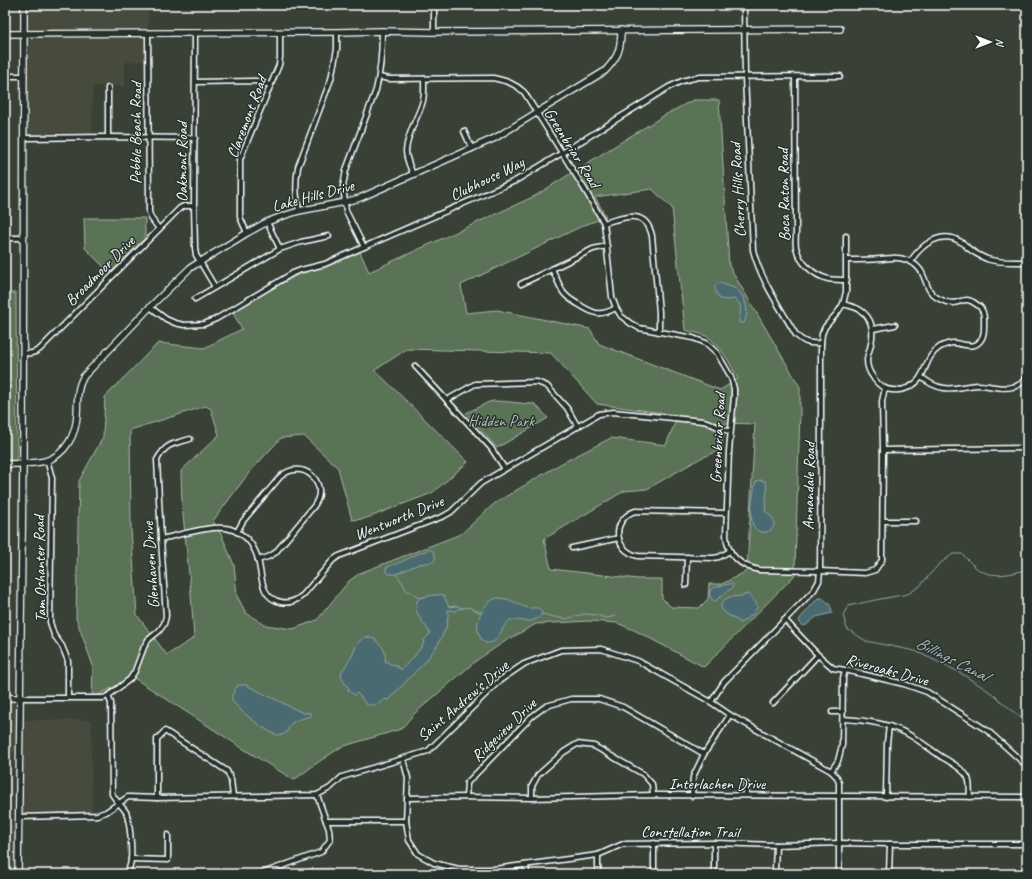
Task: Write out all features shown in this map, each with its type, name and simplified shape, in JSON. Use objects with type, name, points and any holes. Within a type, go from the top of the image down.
[{"type":"street","points":[[18,874],[24,353],[24,5]]},
{"type":"street","points":[[434,5],[434,32]]},
{"type":"street","name":"Cherry Hills Road","points":[[744,5],[744,77],[753,250],[762,276],[796,335],[803,341],[812,344],[821,343]]},
{"type":"street","points":[[5,34],[840,29]]},
{"type":"street","name":"Lake Hills Drive","points":[[5,464],[34,463],[47,460],[61,452],[69,443],[75,430],[78,390],[81,380],[150,307],[190,268],[267,222],[299,211],[360,198],[495,138],[605,71],[618,54],[621,43],[621,30]]},
{"type":"street","points":[[364,247],[346,211],[343,192],[344,179],[380,77],[382,31]]},
{"type":"street","name":"Claremont Road","points":[[247,233],[240,217],[240,160],[272,85],[279,64],[280,32]]},
{"type":"street","points":[[299,211],[296,192],[298,167],[331,79],[337,49],[337,32]]},
{"type":"street","name":"Pebble Beach Road","points":[[148,33],[149,212],[151,218],[159,229]]},
{"type":"street","name":"Oakmont Road","points":[[195,33],[195,248],[196,255],[215,286]]},
{"type":"street","points":[[5,76],[24,76]]},
{"type":"street","name":"Clubhouse Way","points":[[150,307],[166,319],[175,323],[184,325],[204,324],[293,273],[325,264],[515,180],[669,87],[682,81],[698,77],[840,76]]},
{"type":"street","name":"Greenbriar Road","points":[[380,77],[389,79],[493,78],[505,80],[524,92],[604,223],[612,297],[621,316],[634,326],[698,339],[710,346],[717,353],[731,377],[734,389],[730,431],[726,513],[726,539],[730,551]]},
{"type":"street","name":"Boca Raton Road","points":[[795,77],[797,248],[801,260],[817,274],[836,280],[847,280]]},
{"type":"street","points":[[413,174],[406,152],[407,143],[423,102],[424,79]]},
{"type":"street","points":[[195,82],[255,81],[272,85]]},
{"type":"street","points":[[108,88],[108,137]]},
{"type":"street","points":[[464,131],[472,149]]},
{"type":"street","points":[[24,138],[195,138]]},
{"type":"street","name":"Broadmoor Drive","points":[[24,353],[31,354],[40,349],[180,208],[184,206],[194,206]]},
{"type":"street","points":[[604,223],[630,216],[638,217],[650,228],[659,312],[659,332]]},
{"type":"street","points":[[267,222],[280,249]]},
{"type":"street","points":[[195,299],[280,249],[301,242],[329,236]]},
{"type":"street","name":"Annandale Road","points":[[711,702],[724,682],[814,590],[819,581],[821,343],[822,334],[825,327],[843,304],[846,292],[846,236]]},
{"type":"street","points":[[910,262],[923,246],[944,237],[962,242],[974,252],[988,259],[1003,262],[1026,262]]},
{"type":"street","points":[[5,238],[23,238]]},
{"type":"street","points":[[1027,245],[1027,270]]},
{"type":"street","points":[[521,284],[593,249],[607,246]]},
{"type":"street","points":[[843,304],[860,310],[867,317],[873,329],[873,335],[867,358],[868,366],[870,373],[875,380],[884,388],[901,390],[910,387],[921,377],[928,360],[940,347],[953,343],[971,346],[978,344],[984,334],[984,316],[982,309],[971,300],[953,303],[940,300],[932,294],[921,272],[910,262],[900,258],[880,260],[846,260]]},
{"type":"street","points":[[552,269],[565,294],[588,310],[593,313],[601,314],[616,308]]},
{"type":"street","points":[[873,329],[895,325]]},
{"type":"street","points":[[415,366],[491,448],[505,470]]},
{"type":"street","points":[[921,377],[933,385],[946,389],[978,385],[1006,388],[1013,387],[1023,382],[1027,376]]},
{"type":"street","points":[[447,400],[475,384],[537,382],[547,386],[567,408],[578,427]]},
{"type":"street","points":[[726,513],[635,511],[626,516],[621,522],[619,538],[625,549],[635,555],[713,558],[719,557],[730,551],[738,562],[756,569],[865,573],[875,570],[882,560],[882,401],[884,388]]},
{"type":"street","name":"Wentworth Drive","points":[[161,539],[213,528],[226,528],[237,532],[251,543],[256,552],[263,587],[269,596],[276,601],[290,602],[303,596],[333,560],[339,556],[444,516],[451,512],[481,483],[599,414],[613,412],[703,421],[722,430],[730,431]]},
{"type":"street","name":"Glenhaven Drive","points":[[108,696],[130,679],[135,671],[144,646],[164,624],[166,616],[157,460],[162,451],[171,444],[190,439]]},
{"type":"street","points":[[883,450],[1027,448]]},
{"type":"street","name":"Tam Oshanter Road","points":[[47,460],[52,478],[50,622],[54,635],[62,646],[68,661],[68,698]]},
{"type":"street","points":[[237,532],[243,522],[284,473],[292,470],[300,470],[308,473],[316,480],[319,492],[314,506],[275,553],[258,560]]},
{"type":"street","points":[[883,521],[916,521]]},
{"type":"street","points":[[572,548],[619,538]]},
{"type":"street","points":[[686,585],[687,558]]},
{"type":"street","name":"Riveroaks Drive","points":[[785,620],[818,655],[833,668],[904,684],[927,692],[988,731],[1027,766]]},
{"type":"street","name":"Saint Andrew's Drive","points":[[317,795],[330,788],[342,777],[428,751],[499,682],[524,664],[561,650],[601,649],[638,661],[711,702],[730,715],[831,771]]},
{"type":"street","points":[[773,703],[818,655]]},
{"type":"street","points":[[839,874],[839,783],[837,777],[831,771],[838,761],[841,753],[843,678],[845,670]]},
{"type":"street","points":[[5,698],[103,698],[108,696],[111,703],[112,794],[125,812],[129,822],[131,859],[126,874]]},
{"type":"street","name":"Ridgeview Drive","points":[[466,797],[466,783],[531,717],[546,706],[571,698],[599,698],[623,707],[704,754]]},
{"type":"street","points":[[832,712],[843,712]]},
{"type":"street","points":[[692,796],[693,777],[704,754],[730,715]]},
{"type":"street","points":[[843,719],[859,720],[889,726],[906,732],[966,775],[969,780],[970,797]]},
{"type":"street","points":[[886,797],[886,744],[889,726]]},
{"type":"street","points":[[157,798],[157,739],[165,731],[227,771],[231,780],[233,796]]},
{"type":"street","points":[[532,798],[532,786],[538,776],[564,752],[577,744],[594,746],[643,774],[652,784],[653,795]]},
{"type":"street","name":"Constellation Trail","points":[[403,759],[408,778],[406,821],[409,840],[418,854],[434,863],[459,869],[494,869],[526,865],[598,854],[623,844],[1027,844]]},
{"type":"street","points":[[746,784],[746,795]]},
{"type":"street","points":[[19,817],[97,815],[106,812],[128,797],[157,798],[317,795],[329,829],[330,840],[321,852],[260,874]]},
{"type":"street","name":"Interlachen Drive","points":[[407,798],[532,798],[653,795],[1027,797]]},
{"type":"street","points":[[326,821],[406,821]]},
{"type":"street","points":[[131,859],[168,860],[168,835]]},
{"type":"street","points":[[654,844],[654,874]]},
{"type":"street","points":[[714,844],[714,869]]},
{"type":"street","points":[[890,844],[889,874],[891,874]]},
{"type":"street","points":[[776,845],[776,870]]},
{"type":"street","points":[[598,854],[598,874]]},
{"type":"street","points":[[526,865],[527,874]]},
{"type":"shaded area","points":[[24,7],[148,8],[148,61],[125,62],[125,86],[93,86],[92,137],[24,138]]},
{"type":"shaded area","points":[[5,698],[20,698],[20,720],[91,720],[92,816],[19,817],[19,753],[5,752]]},
{"type":"shaded area","points":[[19,823],[19,874],[5,874],[5,824]]},
{"type":"green space","points":[[693,100],[719,100],[729,266],[800,387],[796,574],[704,667],[636,631],[617,623],[589,621],[536,624],[504,642],[477,660],[414,714],[401,729],[341,747],[294,780],[134,678],[92,698],[93,666],[76,618],[79,481],[103,437],[105,397],[158,343],[204,348],[242,329],[232,311],[297,275],[329,265],[360,252],[369,272],[535,196],[663,116]],"holes":[[[652,189],[672,208],[685,330],[706,336],[717,344],[725,355],[738,379],[720,390],[599,344],[590,329],[497,310],[466,313],[461,285],[582,226],[606,217],[595,197]],[[407,349],[551,353],[597,404],[678,415],[666,445],[611,438],[562,463],[495,503],[461,534],[360,573],[349,581],[317,620],[293,629],[265,625],[246,613],[237,596],[234,565],[222,536],[213,521],[248,474],[281,438],[304,436],[338,468],[352,520],[364,519],[432,493],[468,462],[375,370]],[[206,406],[211,409],[219,435],[181,471],[182,504],[194,638],[167,655],[137,615],[131,530],[130,430]],[[725,423],[755,424],[747,571],[722,584],[709,584],[708,599],[699,608],[671,607],[662,598],[662,579],[638,579],[551,569],[544,539],[624,491],[647,489],[701,458],[721,450]]]},
{"type":"green space","points":[[84,218],[145,218],[145,238],[110,273],[85,248]]},
{"type":"green space","points":[[5,293],[16,293],[17,461],[5,461]]},
{"type":"green space","name":"Hidden Park","points":[[494,401],[535,404],[548,418],[497,448],[466,413]]},
{"type":"water","points":[[719,283],[736,289],[743,297],[747,310],[744,323],[739,322],[741,309],[739,303],[734,299],[720,299],[716,293],[715,286]]},
{"type":"water","points":[[760,480],[765,481],[767,489],[765,511],[772,517],[774,522],[774,526],[768,532],[760,532],[756,529],[753,525],[751,516],[755,484]]},
{"type":"water","points":[[428,550],[432,550],[435,555],[433,562],[419,564],[396,574],[388,574],[386,572],[386,568],[391,565]]},
{"type":"water","points":[[733,584],[733,587],[715,601],[711,599],[710,594],[712,588]]},
{"type":"water","points":[[440,594],[444,596],[449,607],[456,606],[463,608],[455,611],[448,610],[446,628],[437,646],[425,662],[388,700],[385,699],[371,705],[366,704],[357,693],[354,695],[348,690],[349,688],[341,677],[342,671],[352,656],[357,644],[366,637],[375,639],[384,650],[385,661],[402,669],[413,658],[423,645],[424,640],[430,634],[417,613],[416,608],[419,598]]},
{"type":"water","points":[[748,594],[756,603],[757,608],[753,614],[740,623],[725,613],[721,608],[724,600],[729,597]]},
{"type":"water","points":[[497,598],[510,600],[529,608],[538,608],[541,610],[542,614],[539,618],[531,621],[510,620],[494,641],[485,643],[478,632],[479,618],[486,605]]},
{"type":"water","points":[[818,598],[822,598],[829,604],[832,613],[816,617],[805,626],[801,625],[799,620]]},
{"type":"water","points":[[238,685],[246,685],[303,713],[311,713],[311,716],[293,722],[286,733],[277,735],[250,718],[233,702],[232,695]]},
{"type":"waterway","name":"Billings Canal","points":[[1027,569],[1010,574],[998,575],[986,573],[979,570],[962,554],[953,554],[938,565],[920,586],[908,594],[848,606],[843,615],[847,629],[866,641],[915,651],[959,672],[990,692],[1027,723]]},
{"type":"waterway","points":[[396,574],[407,591],[419,598]]},
{"type":"waterway","points":[[463,608],[468,607],[482,613]]},
{"type":"waterway","points":[[542,614],[565,619],[584,614],[598,615],[607,618],[616,616]]},
{"type":"waterway","name":"Billings Canal","points":[[294,874],[307,869],[330,868],[341,874]]}]
